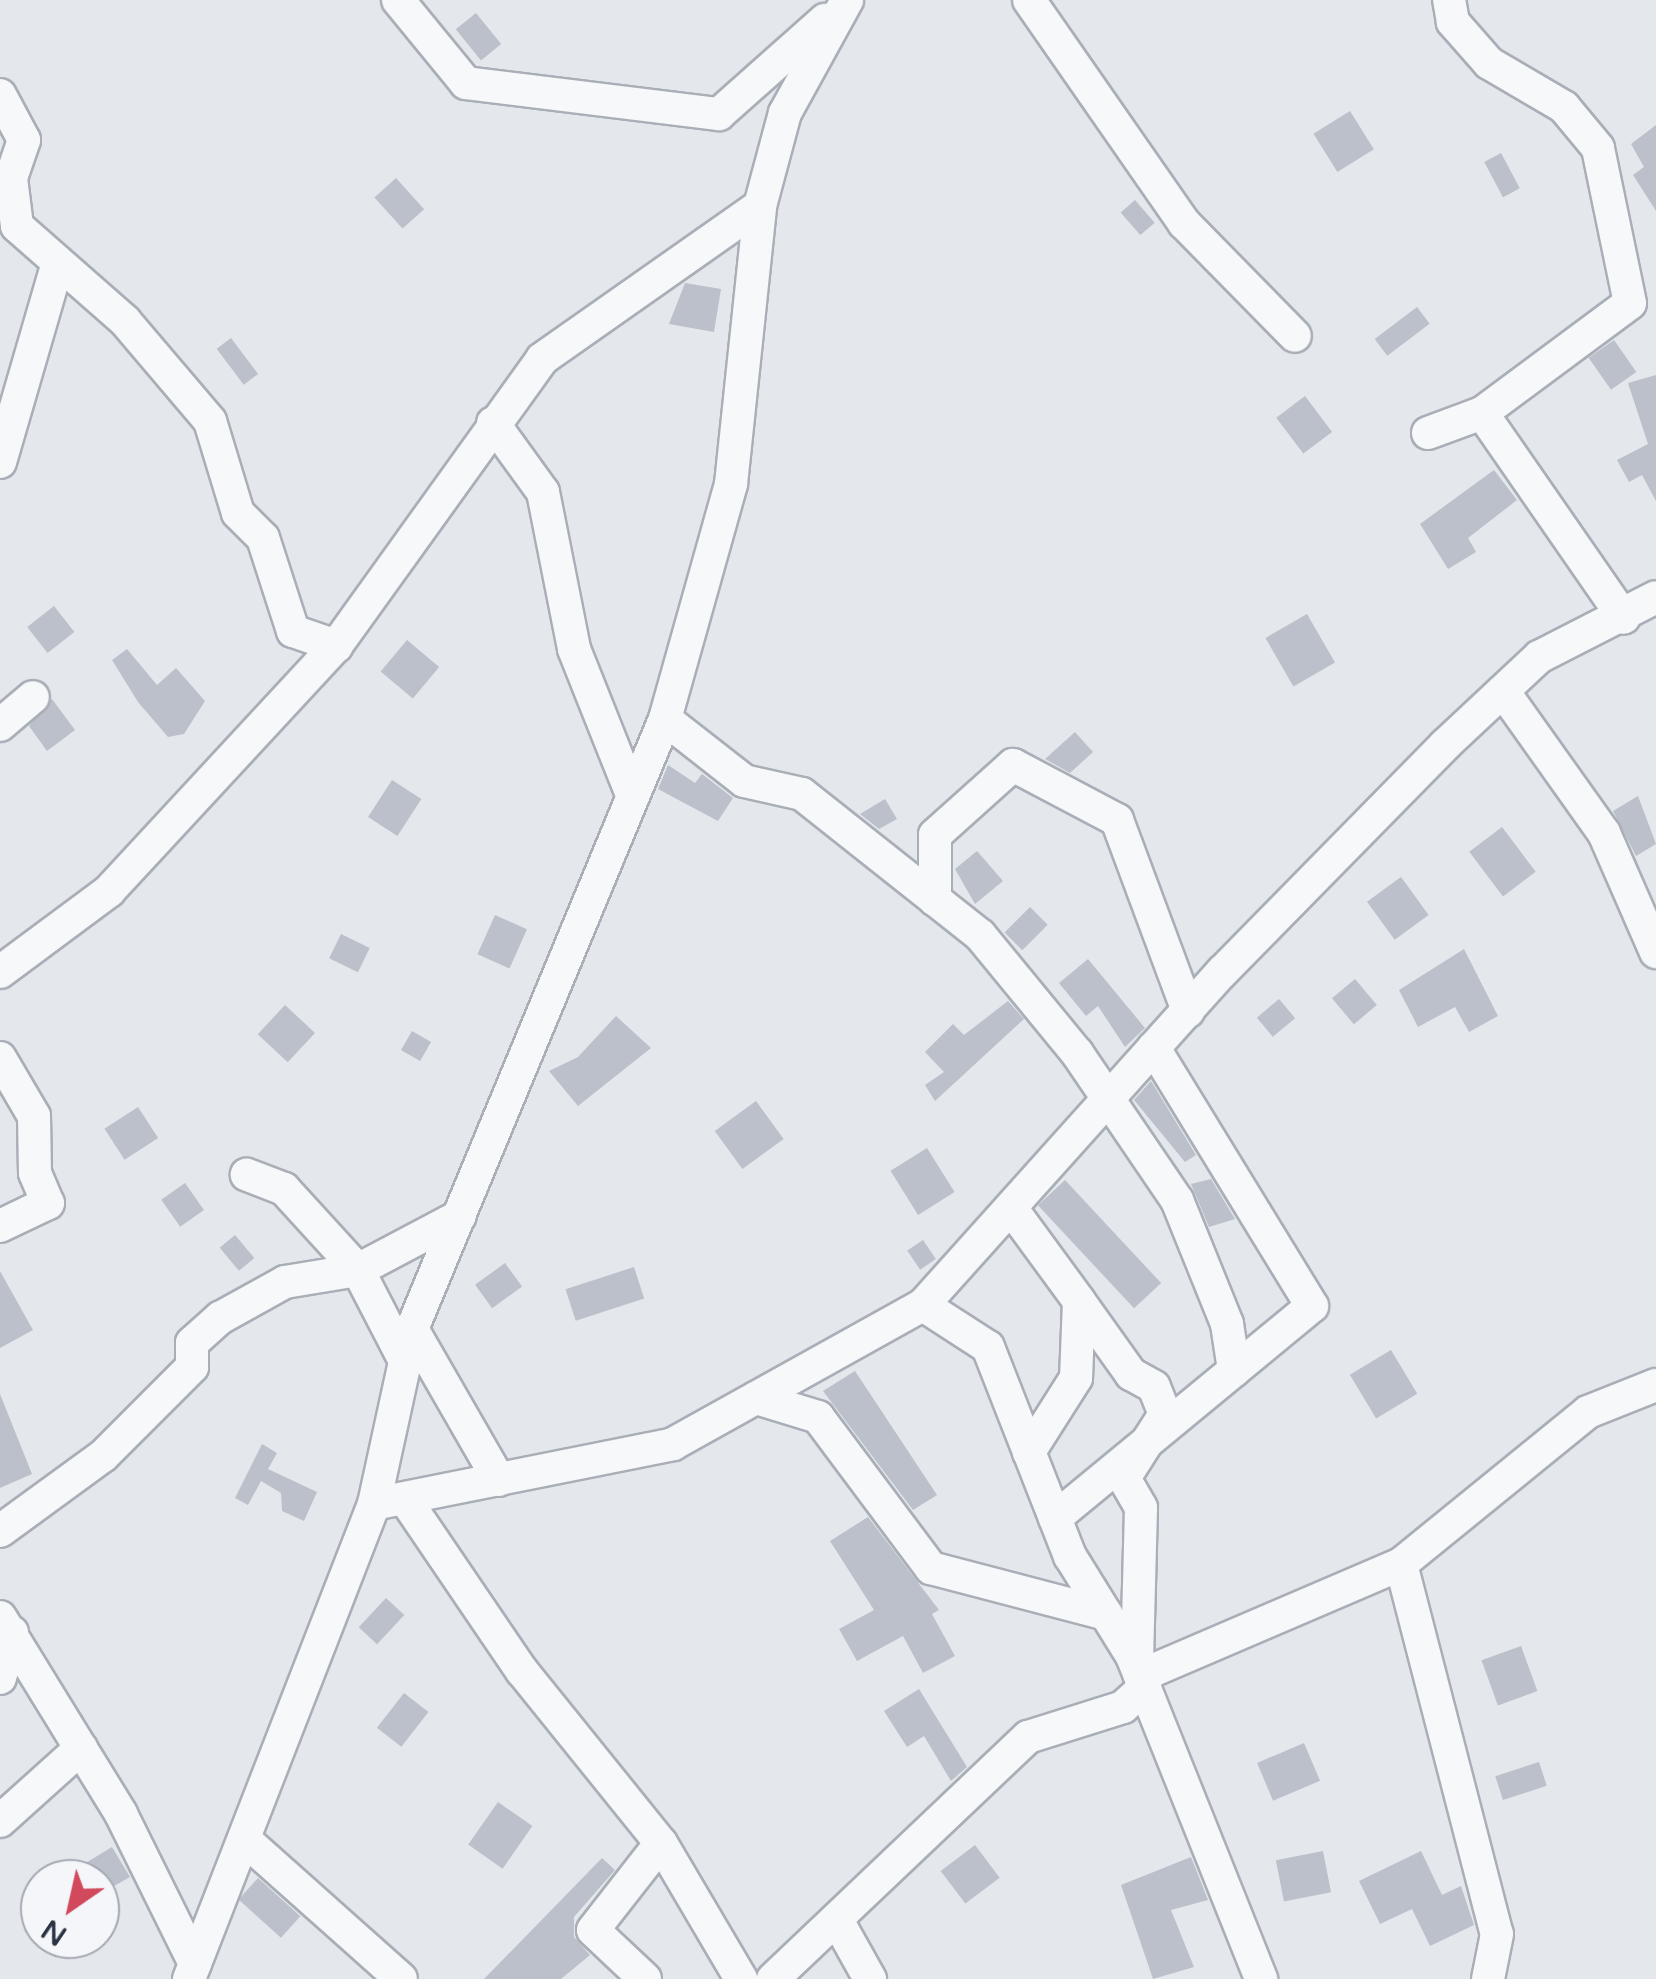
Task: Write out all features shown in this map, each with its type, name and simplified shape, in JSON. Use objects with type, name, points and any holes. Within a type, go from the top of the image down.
[{"type":"street","points":[[192,1972],[244,1840],[391,1503],[408,1345],[562,982],[631,792],[665,719],[732,484],[760,206],[785,114],[847,0],[718,114],[466,83],[398,0]]},
{"type":"street","points":[[1029,0],[1184,224],[1295,336]]},
{"type":"street","points":[[1428,433],[1482,413],[1630,303],[1598,148],[1564,107],[1488,63],[1453,22],[1448,0]]},
{"type":"street","points":[[0,95],[24,140],[11,178],[17,226],[56,270],[125,322],[210,421],[238,512],[263,538],[293,630],[336,646]]},
{"type":"street","points":[[0,972],[109,891],[336,646],[542,359],[760,206]]},
{"type":"street","points":[[0,462],[56,270]]},
{"type":"street","points":[[1482,413],[1624,618]]},
{"type":"street","points":[[493,423],[544,492],[574,649],[631,792]]},
{"type":"street","points":[[391,1503],[673,1444],[924,1305],[1188,1011],[1503,690],[1539,657],[1624,618],[1656,597]]},
{"type":"street","points":[[1503,690],[1604,833],[1656,952]]},
{"type":"street","points":[[0,725],[33,698]]},
{"type":"street","points":[[665,719],[744,782],[802,794],[980,935],[1177,1200],[1227,1324],[1234,1370]]},
{"type":"street","points":[[935,900],[935,835],[1013,765],[1117,820],[1188,1011]]},
{"type":"street","points":[[1055,1518],[1312,1306],[1154,1048]]},
{"type":"street","points":[[0,1058],[34,1116],[35,1173],[48,1204],[0,1226]]},
{"type":"street","points":[[247,1175],[284,1189],[358,1270],[499,1480]]},
{"type":"street","points":[[774,1979],[1028,1737],[1123,1706],[1140,1677],[1141,1508],[1124,1478],[1159,1432],[1166,1414],[1154,1387],[1131,1374],[1011,1208]]},
{"type":"street","points":[[0,1531],[103,1456],[192,1367],[192,1342],[220,1318],[285,1282],[358,1270],[460,1216]]},
{"type":"street","points":[[1029,1452],[1076,1378],[1079,1300]]},
{"type":"street","points":[[924,1305],[988,1348],[1055,1518],[1140,1677],[1262,1979]]},
{"type":"street","points":[[1140,1677],[1401,1564],[1588,1412],[1656,1385]]},
{"type":"street","points":[[756,1398],[818,1417],[932,1568],[1106,1614]]},
{"type":"street","points":[[391,1503],[661,1843],[741,1979]]},
{"type":"street","points":[[1401,1564],[1498,1934],[1488,1979]]},
{"type":"street","points":[[6,1625],[81,1748],[192,1972]]},
{"type":"street","points":[[0,1678],[6,1625]]},
{"type":"street","points":[[0,1821],[81,1748]]},
{"type":"street","points":[[244,1840],[402,1979]]},
{"type":"street","points":[[645,1979],[593,1930],[661,1843]]},
{"type":"street","points":[[837,1920],[870,1979]]},
{"type":"building","points":[[476,13],[501,44],[481,60],[456,29]]},
{"type":"building","points":[[1350,111],[1374,149],[1337,172],[1314,134]]},
{"type":"building","points":[[1656,125],[1656,211],[1633,175],[1644,167],[1631,144]]},
{"type":"building","points":[[1501,153],[1520,188],[1503,197],[1484,162]]},
{"type":"building","points":[[396,178],[424,209],[403,229],[374,197]]},
{"type":"building","points":[[1135,200],[1155,223],[1140,235],[1121,212]]},
{"type":"building","points":[[685,283],[721,289],[714,332],[669,324]]},
{"type":"building","points":[[1417,307],[1430,324],[1387,356],[1375,339]]},
{"type":"building","points":[[231,338],[258,374],[244,385],[217,349]]},
{"type":"building","points":[[1614,340],[1636,372],[1611,390],[1589,358]]},
{"type":"building","points":[[1656,375],[1656,501],[1642,475],[1629,482],[1617,460],[1648,444],[1628,383]]},
{"type":"building","points":[[1305,396],[1332,432],[1303,454],[1276,418]]},
{"type":"building","points":[[1494,470],[1517,500],[1468,538],[1476,552],[1448,569],[1420,524]]},
{"type":"building","points":[[54,606],[74,632],[48,653],[27,627]]},
{"type":"building","points":[[1307,614],[1335,662],[1293,686],[1265,638]]},
{"type":"building","points":[[407,640],[439,667],[413,698],[381,671]]},
{"type":"building","points":[[127,649],[157,685],[176,668],[205,701],[184,734],[168,737],[138,702],[112,660]]},
{"type":"building","points":[[52,699],[75,730],[47,751],[29,726]]},
{"type":"building","points":[[1075,732],[1093,752],[1070,773],[1045,759]]},
{"type":"building","points":[[668,765],[695,783],[702,774],[733,798],[718,821],[658,789]]},
{"type":"building","points":[[392,780],[421,799],[397,836],[368,817]]},
{"type":"building","points":[[1638,796],[1656,844],[1636,856],[1613,811]]},
{"type":"building","points":[[885,799],[897,819],[879,829],[860,814]]},
{"type":"building","points":[[1502,827],[1536,872],[1503,896],[1469,852]]},
{"type":"building","points":[[977,851],[1003,881],[975,904],[955,869]]},
{"type":"building","points":[[1401,877],[1429,915],[1395,940],[1367,902]]},
{"type":"building","points":[[1030,907],[1048,925],[1022,950],[1005,932]]},
{"type":"building","points":[[495,915],[527,929],[509,969],[478,954]]},
{"type":"building","points":[[341,934],[370,948],[358,972],[329,958]]},
{"type":"building","points":[[1464,949],[1498,1016],[1469,1032],[1455,1007],[1418,1027],[1399,990]]},
{"type":"building","points":[[1088,959],[1145,1028],[1125,1047],[1098,1006],[1086,1016],[1059,983]]},
{"type":"building","points":[[1355,979],[1377,1005],[1354,1024],[1332,998]]},
{"type":"building","points":[[1279,999],[1295,1018],[1273,1037],[1257,1018]]},
{"type":"building","points":[[1008,1001],[1024,1019],[935,1101],[925,1085],[944,1072],[925,1052],[953,1024],[964,1035]]},
{"type":"building","points":[[285,1005],[315,1033],[288,1062],[258,1034]]},
{"type":"building","points":[[616,1016],[651,1048],[578,1106],[549,1071],[578,1057]]},
{"type":"building","points":[[412,1031],[431,1042],[420,1061],[401,1050]]},
{"type":"building","points":[[1151,1081],[1196,1155],[1185,1162],[1134,1100]]},
{"type":"building","points":[[756,1101],[784,1139],[742,1169],[715,1131]]},
{"type":"building","points":[[138,1107],[158,1138],[125,1160],[104,1129]]},
{"type":"building","points":[[927,1148],[955,1192],[918,1215],[891,1171]]},
{"type":"building","points":[[1211,1179],[1235,1219],[1209,1227],[1191,1184]]},
{"type":"building","points":[[1065,1180],[1161,1283],[1134,1308],[1038,1205]]},
{"type":"building","points":[[185,1183],[204,1210],[180,1227],[161,1200]]},
{"type":"building","points":[[235,1235],[254,1258],[239,1271],[220,1248]]},
{"type":"building","points":[[923,1240],[936,1259],[920,1270],[907,1251]]},
{"type":"building","points":[[505,1263],[522,1286],[492,1308],[475,1285]]},
{"type":"building","points":[[634,1267],[644,1298],[576,1321],[566,1289]]},
{"type":"building","points":[[0,1271],[33,1330],[0,1348]]},
{"type":"building","points":[[1391,1350],[1417,1394],[1376,1418],[1350,1375]]},
{"type":"building","points":[[855,1371],[937,1495],[913,1510],[823,1391]]},
{"type":"building","points":[[0,1394],[32,1474],[0,1488]]},
{"type":"building","points":[[262,1444],[277,1453],[268,1469],[317,1492],[304,1521],[282,1511],[281,1493],[261,1481],[248,1505],[235,1498]]},
{"type":"building","points":[[868,1517],[939,1610],[932,1614],[955,1656],[923,1673],[903,1636],[857,1661],[839,1629],[874,1610],[830,1541]]},
{"type":"building","points":[[386,1598],[404,1615],[377,1644],[359,1627]]},
{"type":"building","points":[[1521,1646],[1537,1691],[1498,1705],[1482,1660]]},
{"type":"building","points":[[919,1689],[967,1767],[951,1781],[924,1736],[907,1747],[884,1711]]},
{"type":"building","points":[[404,1693],[428,1712],[401,1747],[377,1728]]},
{"type":"building","points":[[1304,1743],[1320,1781],[1273,1801],[1257,1763]]},
{"type":"building","points":[[1539,1762],[1547,1786],[1503,1800],[1495,1776]]},
{"type":"building","points":[[498,1802],[532,1826],[503,1869],[468,1845]]},
{"type":"building","points":[[975,1845],[1000,1878],[965,1904],[941,1871]]},
{"type":"building","points":[[112,1847],[119,1859],[92,1859]]},
{"type":"building","points":[[1323,1851],[1331,1892],[1284,1901],[1276,1860]]},
{"type":"building","points":[[1421,1851],[1442,1895],[1461,1886],[1474,1925],[1430,1946],[1412,1909],[1380,1924],[1359,1881]]},
{"type":"building","points":[[1191,1857],[1208,1900],[1171,1910],[1194,1967],[1153,1979],[1121,1885]]},
{"type":"building","points":[[602,1858],[615,1870],[574,1917],[574,1937],[590,1955],[561,1979],[484,1979]]},
{"type":"building","points":[[120,1860],[130,1877],[120,1883]]},
{"type":"building","points":[[258,1878],[300,1916],[281,1938],[239,1900]]}]
